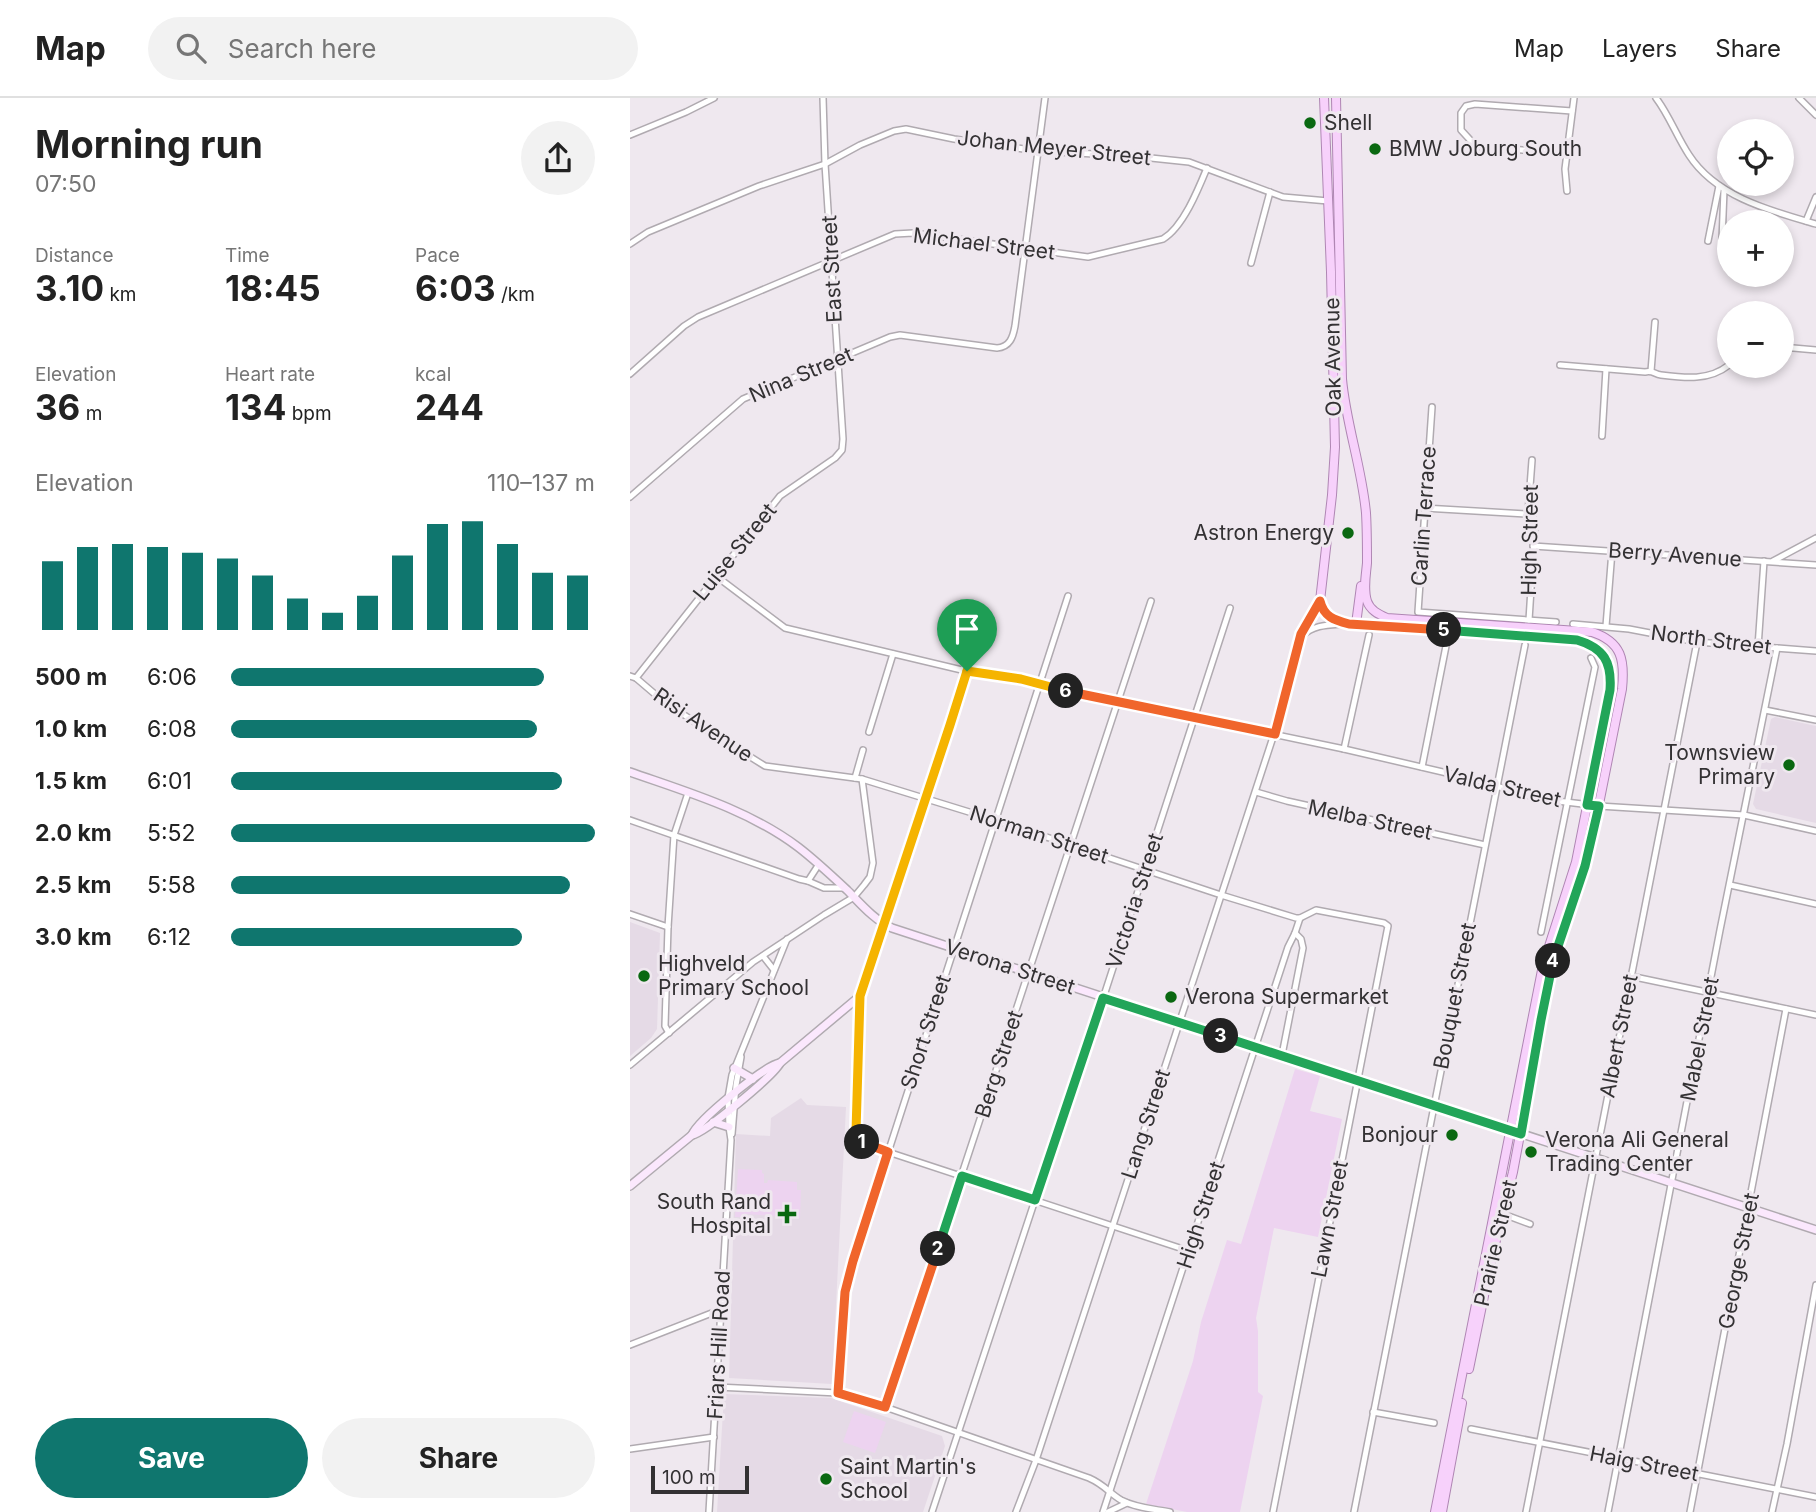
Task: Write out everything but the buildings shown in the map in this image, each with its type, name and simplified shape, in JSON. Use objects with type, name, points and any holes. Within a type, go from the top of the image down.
[{"type":"main road","name":"Oak Avenue","points":[[1324,98],[1335,447],[1320,601],[1325,614]]},
{"type":"main road","name":"Oak Avenue","points":[[1336,98],[1342,379],[1366,511],[1366,570]]},
{"type":"main road","points":[[1352,624],[1366,570]]},
{"type":"main road","name":"Prairie Street","points":[[1366,570],[1367,603],[1374,612],[1387,618],[1592,632],[1611,642],[1621,656],[1624,673],[1585,866],[1551,969],[1435,1512]]},
{"type":"main road","name":"Prairie Street","points":[[1325,614],[1352,624],[1577,640],[1595,647],[1600,652],[1608,664],[1611,680],[1576,862],[1544,965],[1503,1214],[1490,1263],[1442,1512]]},
{"type":"main road","points":[[630,772],[733,810],[771,829],[799,847],[884,924],[860,996],[715,1122],[701,1133],[692,1135]]},
{"type":"main road","name":"Verona Street","points":[[884,924],[1816,1230]]},
{"type":"main road","points":[[630,1186],[692,1135],[728,1098],[774,1064],[780,1063]]},
{"type":"main road","points":[[737,1069],[753,1079]]},
{"type":"main road","points":[[705,1119],[729,1127]]},
{"type":"street","points":[[630,135],[714,98]]},
{"type":"street","name":"East Street","points":[[823,98],[843,439]]},
{"type":"street","points":[[1025,249],[1045,98]]},
{"type":"street","points":[[1567,191],[1565,176],[1574,98]]},
{"type":"street","points":[[1656,98],[1696,165],[1717,184]]},
{"type":"street","points":[[1799,98],[1816,115]]},
{"type":"street","points":[[1567,153],[1478,146],[1461,131],[1461,113],[1466,106],[1475,104],[1572,111]]},
{"type":"street","name":"Johan Meyer Street","points":[[630,244],[644,234],[718,203],[825,164],[860,145],[906,129],[1038,151],[1189,162],[1291,198],[1328,201]]},
{"type":"street","name":"Michael Street","points":[[630,374],[692,321],[895,234],[1088,257],[1163,239],[1178,223],[1207,168]]},
{"type":"street","points":[[1251,263],[1270,192]]},
{"type":"street","points":[[1708,241],[1719,196]]},
{"type":"street","points":[[1738,196],[1816,224]]},
{"type":"street","points":[[1806,221],[1816,197]]},
{"type":"street","name":"Nina Street","points":[[630,497],[743,399],[890,337],[900,335],[1004,347],[1013,334],[1025,249]]},
{"type":"street","points":[[1651,371],[1655,322]]},
{"type":"street","points":[[1794,347],[1816,350]]},
{"type":"street","points":[[1560,365],[1704,377],[1717,373]]},
{"type":"street","points":[[1602,436],[1605,369]]},
{"type":"street","name":"Carlin Terrace","points":[[1432,407],[1419,611],[1556,622]]},
{"type":"street","name":"Luise Street","points":[[633,677],[780,496],[839,455],[843,439]]},
{"type":"street","name":"High Street","points":[[1529,620],[1535,522],[1528,514],[1532,460]]},
{"type":"street","points":[[1424,508],[1528,514]]},
{"type":"street","points":[[1773,561],[1816,538]]},
{"type":"street","name":"Berry Avenue","points":[[1533,546],[1816,565]]},
{"type":"street","points":[[1573,624],[1606,626],[1612,551]]},
{"type":"street","points":[[1758,647],[1764,561]]},
{"type":"street","name":"Valda Street","points":[[716,576],[785,628],[893,654],[1344,749],[1568,803],[1744,815],[1816,831]]},
{"type":"street","name":"Short Street","points":[[838,1393],[845,1292],[853,1261],[1068,596]]},
{"type":"street","name":"Berg Street","points":[[885,1407],[1150,601]]},
{"type":"street","name":"Lang Street","points":[[1016,1512],[1036,1460],[1275,734],[1299,639],[1320,601]]},
{"type":"street","name":"Victoria Street","points":[[932,1512],[1230,608]]},
{"type":"street","points":[[1299,639],[1310,629],[1352,624]]},
{"type":"street","points":[[884,924],[982,625]]},
{"type":"street","name":"North Street","points":[[1606,626],[1697,642],[1816,651]]},
{"type":"street","points":[[1344,749],[1369,635]]},
{"type":"street","points":[[1422,767],[1447,641]]},
{"type":"street","name":"Albert Street","points":[[1526,1512],[1697,642]]},
{"type":"street","name":"Bouquet Street","points":[[1354,1512],[1525,645]]},
{"type":"street","name":"Mabel Street","points":[[1608,1512],[1777,648]]},
{"type":"street","points":[[869,732],[893,654]]},
{"type":"street","points":[[1541,932],[1595,667],[1591,658]]},
{"type":"street","name":"Risi Avenue","points":[[633,677],[682,713],[765,765],[862,779]]},
{"type":"street","points":[[1765,710],[1816,720]]},
{"type":"street","points":[[855,778],[863,750]]},
{"type":"street","points":[[630,1065],[763,956],[854,897],[870,877],[873,863],[862,779]]},
{"type":"street","name":"Norman Street","points":[[862,779],[1298,918]]},
{"type":"street","name":"Melba Street","points":[[1256,792],[1485,845]]},
{"type":"street","points":[[669,1033],[665,1026],[674,835],[688,793]]},
{"type":"street","points":[[630,820],[824,888],[845,888]]},
{"type":"street","points":[[808,881],[819,864]]},
{"type":"street","points":[[1730,885],[1816,904]]},
{"type":"street","name":"Lawn Street","points":[[1273,1512],[1388,926],[1319,910],[1298,918]]},
{"type":"street","points":[[630,914],[668,927]]},
{"type":"street","name":"High Street","points":[[1105,1512],[1109,1489],[1288,947],[1296,933],[1298,918]]},
{"type":"street","points":[[1282,1055],[1303,948],[1296,933]]},
{"type":"street","name":"Friars Hill Road","points":[[731,1136],[728,1098],[741,1054],[787,939]]},
{"type":"street","points":[[763,956],[774,970]]},
{"type":"street","points":[[1630,976],[1816,1015]]},
{"type":"street","points":[[860,996],[856,1132],[858,1140],[1189,1251]]},
{"type":"street","name":"George Street","points":[[1690,1512],[1786,1009]]},
{"type":"street","name":"Friars Hill Road","points":[[709,1512],[737,1069]]},
{"type":"street","points":[[1503,1214],[1530,1223]]},
{"type":"street","points":[[1772,1512],[1816,1285]]},
{"type":"street","points":[[630,1345],[722,1310]]},
{"type":"street","points":[[717,1387],[838,1393],[1089,1478],[1127,1503],[1170,1512]]},
{"type":"street","points":[[1373,1412],[1434,1423]]},
{"type":"street","name":"Haig Street","points":[[1471,1429],[1816,1497]]},
{"type":"street","points":[[630,1448],[714,1437]]},
{"type":"street","points":[[1105,1512],[1127,1503]]},
{"type":"shaded area","name":"Townsview Primary","points":[[1775,717],[1816,726],[1816,823],[1756,809],[1753,804],[1771,719]]},
{"type":"shaded area","name":"Highveld Primary School","points":[[630,922],[660,933],[657,1029],[651,1038],[630,1056]]},
{"type":"shaded area","points":[[1295,1069],[1320,1076],[1310,1111],[1342,1119],[1318,1237],[1274,1228],[1256,1318],[1258,1392],[1263,1396],[1240,1512],[1187,1512],[1146,1504],[1193,1361],[1201,1322],[1227,1240],[1241,1244]]},
{"type":"shaded area","name":"South Rand Hospital","points":[[801,1098],[807,1105],[846,1107],[832,1384],[729,1378],[736,1134],[770,1136],[771,1118]]},
{"type":"shaded area","points":[[738,1169],[762,1170],[764,1183],[768,1180],[797,1182],[797,1190],[801,1190],[800,1218],[786,1218],[786,1213],[775,1212],[775,1216],[746,1214],[746,1217],[735,1217]]},
{"type":"shaded area","name":"Saint Martin's School","points":[[724,1394],[831,1398],[942,1436],[945,1446],[923,1512],[717,1512]]},
{"type":"shaded area","points":[[854,1411],[886,1422],[875,1453],[843,1442]]},
{"type":"place","name":"Shell","points":[[1310,123]]},
{"type":"place","name":"BMW Joburg South","points":[[1375,149]]},
{"type":"place","name":"Astron Energy","points":[[1348,533]]},
{"type":"place","name":"Townsview Primary","points":[[1789,765]]},
{"type":"place","name":"Highveld Primary School","points":[[644,976]]},
{"type":"place","name":"Verona Supermarket","points":[[1171,997]]},
{"type":"place","name":"Bonjour","points":[[1452,1135]]},
{"type":"place","name":"Verona Ali General Trading Center","points":[[1531,1152]]},
{"type":"place","name":"South Rand Hospital","points":[[787,1214]]},
{"type":"place","name":"Saint Martin's School","points":[[826,1479]]},
{"type":"route","points":[[1320,601],[1325,614],[1349,624],[1577,640],[1595,647],[1600,652],[1608,664],[1611,680],[1587,805],[1599,806],[1585,866],[1551,969],[1521,1134],[1103,998],[1035,1200],[962,1176],[885,1407],[838,1393],[845,1292],[888,1152],[863,1143],[856,1136],[860,996],[967,671],[1021,679],[1057,689],[1275,734],[1301,634],[1320,601]]}]
